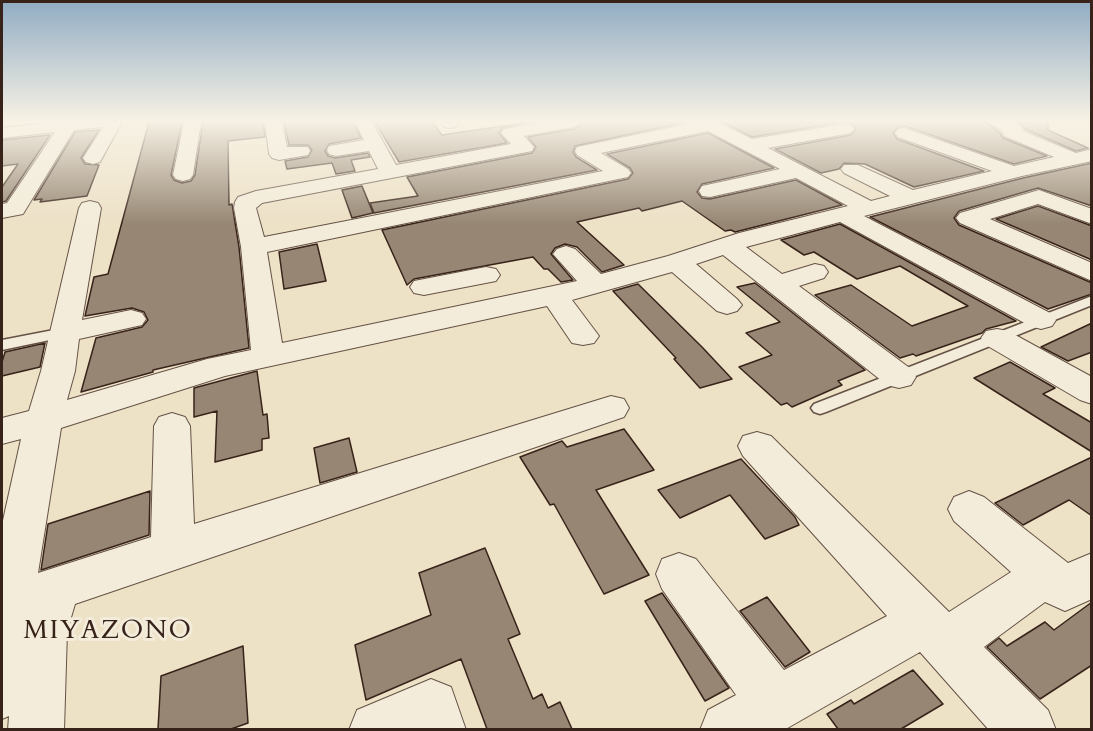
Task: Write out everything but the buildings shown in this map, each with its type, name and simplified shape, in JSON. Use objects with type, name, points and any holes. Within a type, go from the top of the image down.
[{"type":"street","points":[[2,211],[15,209],[49,156]]},
{"type":"street","points":[[183,175],[187,156]]},
{"type":"street","points":[[381,156],[390,173]]},
{"type":"street","points":[[268,356],[254,248],[245,208],[246,202],[256,198],[478,156]]},
{"type":"street","points":[[254,248],[621,173],[593,156]]},
{"type":"street","points":[[770,156],[855,211],[1041,320]]},
{"type":"street","points":[[973,156],[1071,188]]},
{"type":"street","points":[[2,431],[219,367],[554,296],[677,262],[748,238],[1082,157]]},
{"type":"street","points":[[851,169],[910,197]]},
{"type":"street","points":[[710,191],[796,172]]},
{"type":"street","points":[[1092,217],[1039,197],[968,218],[1092,273]]},
{"type":"street","points":[[2,692],[17,556],[44,420],[58,371],[90,208]]},
{"type":"street","points":[[728,246],[899,377]]},
{"type":"street","points":[[566,254],[595,284]]},
{"type":"street","points":[[677,262],[726,305]]},
{"type":"street","points":[[778,284],[815,272]]},
{"type":"street","points":[[424,287],[477,276],[485,311]]},
{"type":"street","points":[[554,296],[583,336]]},
{"type":"street","points":[[64,333],[131,319]]},
{"type":"street","points":[[997,338],[1092,392]]},
{"type":"street","points":[[36,729],[42,631],[56,589],[611,408]]},
{"type":"street","points":[[172,426],[173,551]]},
{"type":"street","points":[[757,446],[1028,729]]},
{"type":"street","points":[[969,509],[1069,574]]},
{"type":"street","points":[[679,574],[760,718],[935,633],[1069,574]]},
{"type":"street","points":[[376,729],[431,706],[438,729]]},
{"type":"lane","points":[[820,408],[1092,300]]},
{"type":"lane","points":[[2,345],[64,333]]},
{"type":"district","name":"MIYAZONO","points":[[108,632]]}]
